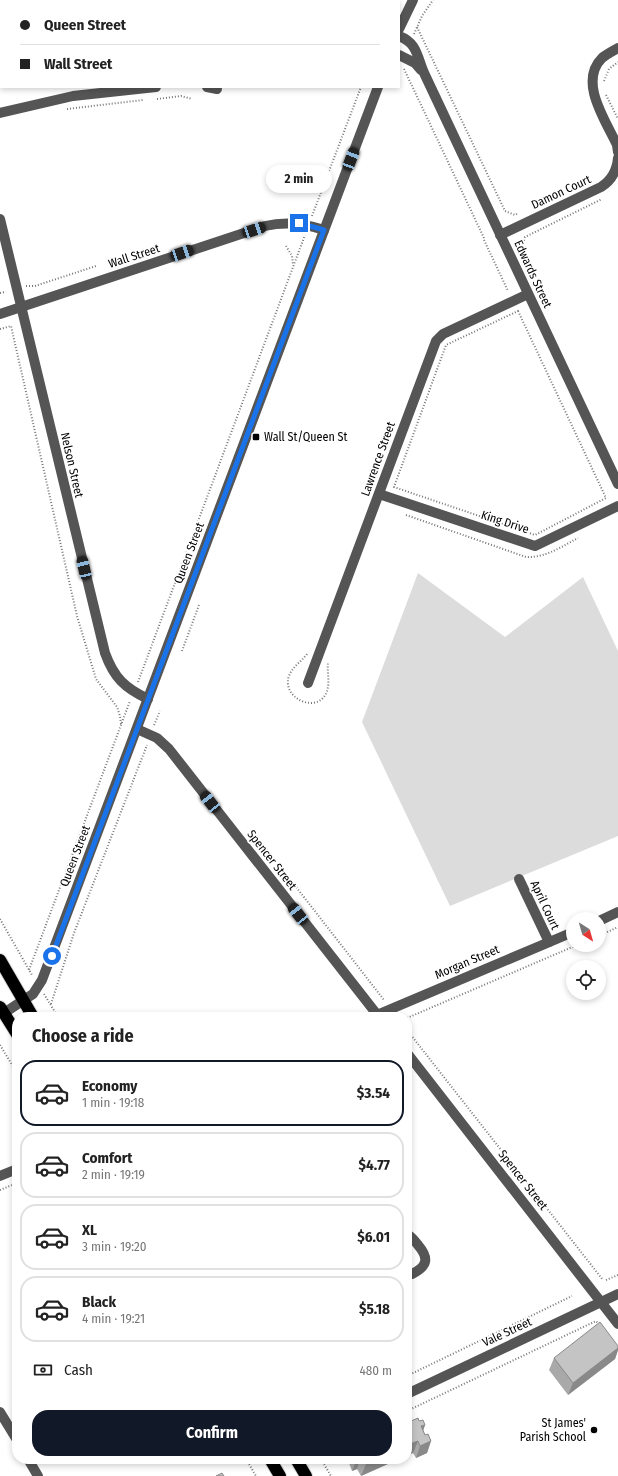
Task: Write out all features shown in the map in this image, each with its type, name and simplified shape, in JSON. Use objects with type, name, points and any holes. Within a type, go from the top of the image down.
[{"type":"highway","points":[[0,960],[30,1012]]},
{"type":"highway","points":[[2,1010],[12,1026]]},
{"type":"highway","points":[[273,1464],[280,1476]]},
{"type":"highway","points":[[299,1464],[306,1476]]},
{"type":"street","points":[[400,28],[413,0]]},
{"type":"street","points":[[400,36],[411,42]]},
{"type":"street","name":"Edwards Street","points":[[411,42],[509,255],[618,484]]},
{"type":"street","points":[[618,48],[600,61],[595,69],[592,82],[594,94],[617,145],[618,152]]},
{"type":"street","name":"Edwards Street","points":[[402,56],[415,63],[425,75]]},
{"type":"street","points":[[0,113],[73,96],[147,88]]},
{"type":"street","points":[[212,88],[217,89]]},
{"type":"street","name":"Queen Street","points":[[2,1010],[24,1000],[33,994],[39,986],[378,88]]},
{"type":"street","name":"Damon Court","points":[[500,235],[604,185],[614,174],[618,158]]},
{"type":"street","name":"Nelson Street","points":[[0,220],[103,648],[108,663],[116,676],[127,687],[148,699]]},
{"type":"street","name":"Wall Street","points":[[0,314],[265,226],[284,222],[309,225],[324,230]]},
{"type":"street","name":"Lawrence Street","points":[[308,683],[437,339],[446,333],[528,294]]},
{"type":"street","name":"King Drive","points":[[379,494],[535,546],[618,506]]},
{"type":"street","name":"Spencer Street","points":[[137,729],[160,740],[169,748],[372,1012]]},
{"type":"street","name":"April Court","points":[[519,879],[549,942]]},
{"type":"street","points":[[606,918],[618,912]]},
{"type":"street","name":"Morgan Street","points":[[384,1012],[566,935]]},
{"type":"street","name":"Spencer Street","points":[[412,1059],[602,1301],[618,1324]]},
{"type":"street","points":[[0,1176],[12,1171]]},
{"type":"street","points":[[412,1237],[423,1251],[426,1258],[425,1264],[412,1274]]},
{"type":"street","name":"Vale Street","points":[[412,1392],[618,1294]]},
{"type":"street","points":[[0,1412],[12,1432]]},
{"type":"street","points":[[31,1464],[38,1476]]},
{"type":"path","points":[[411,42],[422,16],[433,0]]},
{"type":"path","points":[[417,27],[505,212],[515,215],[520,213],[530,234]]},
{"type":"path","points":[[402,56],[401,66],[509,291]]},
{"type":"path","points":[[604,83],[609,69],[618,62]]},
{"type":"path","points":[[29,970],[361,88]]},
{"type":"path","points":[[606,93],[618,119]]},
{"type":"path","points":[[151,99],[181,96],[192,99]]},
{"type":"path","points":[[61,111],[144,100]]},
{"type":"path","points":[[540,286],[522,247],[525,237],[604,198]]},
{"type":"path","points":[[286,246],[292,256],[294,266]]},
{"type":"path","points":[[509,255],[523,249]]},
{"type":"path","points":[[0,293],[25,286],[35,286],[96,266]]},
{"type":"path","points":[[518,311],[606,498],[535,535],[394,487],[446,345],[518,311]]},
{"type":"path","points":[[0,329],[11,326],[78,616],[96,679],[117,707],[121,726]]},
{"type":"path","points":[[182,651],[199,605]]},
{"type":"path","points":[[294,697],[288,686],[288,678],[293,668],[304,659],[308,651]]},
{"type":"path","points":[[50,1004],[74,933],[160,711]]},
{"type":"path","points":[[264,847],[390,1009]]},
{"type":"path","points":[[0,919],[55,1012]]},
{"type":"path","points":[[606,933],[618,928]]},
{"type":"path","points":[[412,1016],[566,950]]},
{"type":"path","points":[[412,1036],[604,1280],[618,1275]]},
{"type":"path","points":[[0,1045],[12,1065]]},
{"type":"path","points":[[0,1190],[12,1185]]},
{"type":"path","points":[[412,1374],[572,1296]]},
{"type":"path","points":[[412,1409],[596,1321],[601,1327]]},
{"type":"path","points":[[249,1464],[256,1476]]},
{"type":"path","points":[[324,1464],[331,1476]]},
{"type":"shaded area","points":[[418,573],[505,637],[583,577],[618,651],[618,836],[450,906],[362,722]]},
{"type":"building","points":[[600,1322],[618,1348],[573,1383],[554,1358]]},
{"type":"building","points":[[418,1418],[419,1421],[423,1420],[425,1425],[421,1426],[425,1435],[428,1434],[431,1441],[420,1446],[418,1441],[412,1443],[412,1421]]},
{"type":"building","points":[[222,1473],[224,1476],[216,1476]]},
{"type":"place","name":"Wall St/Queen St","points":[[256,437]]},
{"type":"place","name":"St James' Parish School","points":[[594,1430]]},
{"type":"route","points":[[52,956],[324,230],[299,223]]}]
